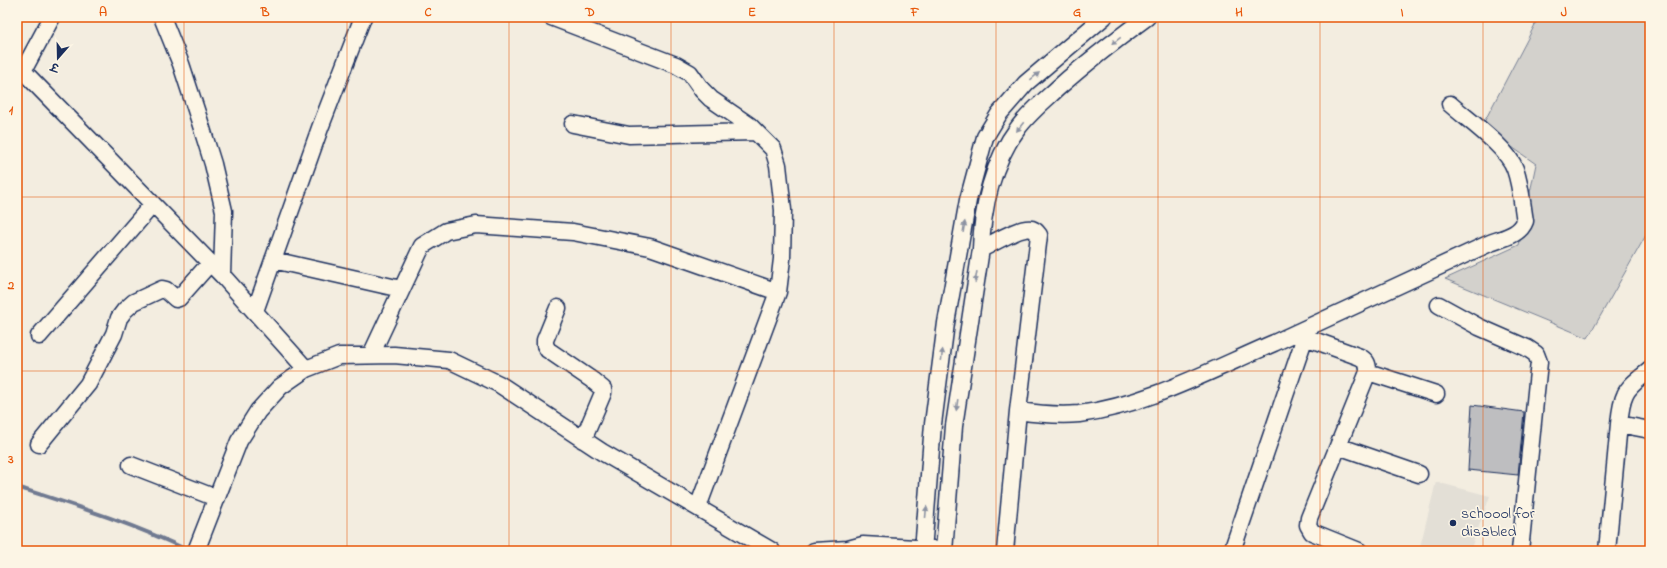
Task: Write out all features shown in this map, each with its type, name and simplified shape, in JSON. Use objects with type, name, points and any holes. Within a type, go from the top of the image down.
[{"type":"street","points":[[52,17],[20,70],[222,275],[306,369]]},
{"type":"street","points":[[162,17],[181,64],[199,119],[213,164],[224,211],[222,275]]},
{"type":"street","points":[[255,312],[320,128],[363,17]]},
{"type":"street","points":[[551,17],[686,70],[705,94],[749,124],[755,132],[773,149],[778,165],[783,210],[782,259],[778,292],[698,507]]},
{"type":"street","points":[[923,549],[933,424],[946,323],[968,200],[985,137],[999,114],[1026,83],[1104,17]]},
{"type":"street","points":[[820,551],[850,550],[863,545],[946,551],[954,426],[981,249],[981,235],[991,185],[1004,152],[1018,128],[1043,101],[1074,74],[1147,17]]},
{"type":"street","points":[[1018,411],[1049,415],[1078,414],[1108,408],[1150,396],[1306,332],[1490,242],[1517,233],[1523,227],[1525,221],[1514,168],[1507,156],[1496,144],[1450,104]]},
{"type":"street","points":[[573,124],[629,135],[755,132]]},
{"type":"street","points":[[39,336],[152,204]]},
{"type":"street","points":[[371,355],[422,246],[446,230],[476,225],[573,232],[650,248],[778,292]]},
{"type":"street","points":[[981,249],[1020,230],[1030,228],[1036,231],[1039,235],[1018,411],[1005,551]]},
{"type":"street","points":[[273,260],[401,290]]},
{"type":"street","points":[[39,444],[88,384],[114,334],[119,318],[125,310],[134,302],[162,289],[166,290],[176,299],[179,298],[210,263]]},
{"type":"street","points":[[1439,305],[1479,327],[1527,348],[1536,354],[1539,362],[1520,551]]},
{"type":"street","points":[[558,308],[545,340],[545,345],[548,350],[592,380],[602,389],[603,394],[583,440]]},
{"type":"street","points":[[1306,332],[1366,360],[1368,365],[1368,372],[1309,518],[1308,525],[1312,532],[1358,551]]},
{"type":"street","points":[[1232,551],[1306,332]]},
{"type":"street","points":[[196,551],[238,441],[258,411],[280,387],[306,369],[339,356],[394,355],[449,360],[499,384],[602,452],[772,551]]},
{"type":"street","points":[[1607,551],[1619,424],[1624,395],[1628,389],[1650,370]]},
{"type":"street","points":[[1368,372],[1436,394]]},
{"type":"street","points":[[1619,424],[1650,430]]},
{"type":"street","points":[[1338,446],[1419,474]]},
{"type":"street","points":[[131,465],[216,498]]},
{"type":"shaded area","points":[[1539,17],[1650,17],[1650,228],[1588,338],[1445,279],[1519,245],[1536,164],[1482,126]]},
{"type":"shaded area","name":"schoool for disabled","points":[[1436,482],[1490,496],[1470,551],[1419,551]]},
{"type":"building","points":[[1472,405],[1524,412],[1518,475],[1468,470]]},
{"type":"waterway","points":[[17,487],[83,508],[147,532],[189,551]]},
{"type":"place","name":"schoool for disabled","points":[[1453,523]]}]
